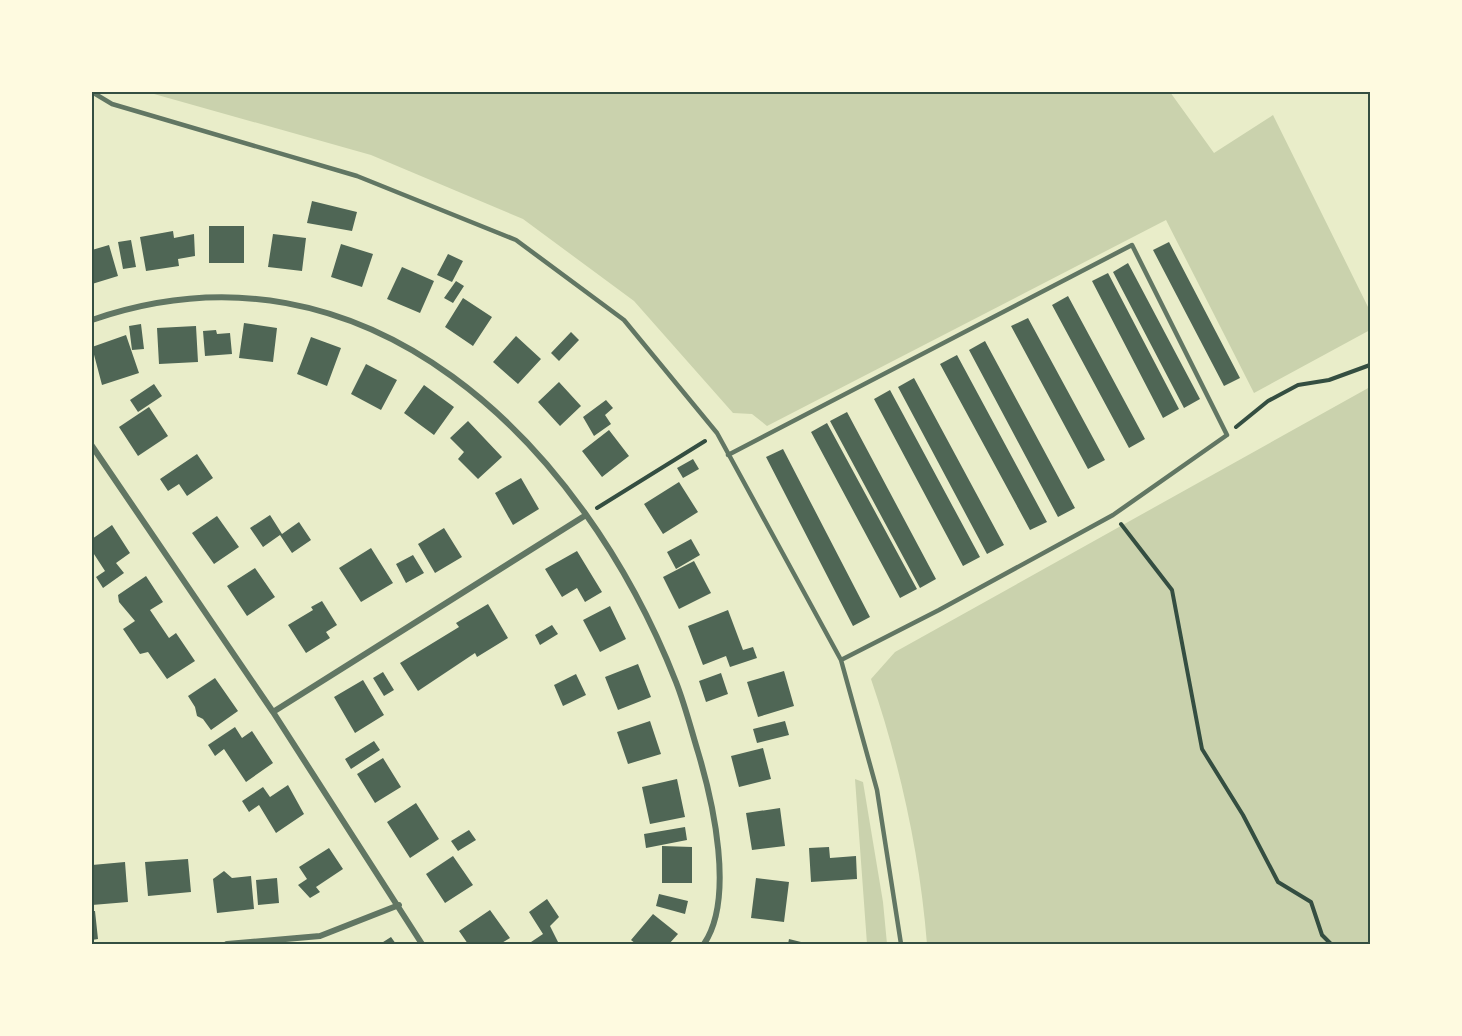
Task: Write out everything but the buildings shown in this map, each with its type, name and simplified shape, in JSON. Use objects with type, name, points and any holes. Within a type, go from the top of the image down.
[{"type":"street","points":[[92,321],[159,304],[222,299],[274,302],[349,320],[407,346],[435,363],[491,406],[539,454],[586,515],[629,585],[676,682],[701,761],[712,809],[720,861],[714,919],[704,945]]},
{"type":"street","points":[[92,446],[273,711],[399,905],[422,945]]},
{"type":"street","points":[[273,711],[586,515]]},
{"type":"street","points":[[227,945],[320,936],[399,905]]},
{"type":"lane","points":[[92,92],[112,104],[357,176],[516,240],[624,320],[717,433],[841,660],[878,790],[901,945]]},
{"type":"lane","points":[[728,454],[1132,245],[1227,435],[1113,515],[939,610],[841,660]]},
{"type":"path","points":[[1227,435],[1268,401],[1298,385],[1329,380],[1371,365]]},
{"type":"path","points":[[586,515],[717,433]]},
{"type":"path","points":[[1113,515],[1152,561],[1172,590],[1202,749],[1243,815],[1278,882],[1311,902],[1322,935],[1331,945]]},
{"type":"green space","points":[[147,92],[1170,92],[1214,153],[1273,115],[1370,311],[1370,330],[1254,393],[1166,220],[767,426],[752,414],[733,413],[634,301],[523,219],[371,155]]},
{"type":"green space","points":[[1370,387],[1370,944],[927,944],[914,843],[900,777],[871,679],[895,652]]},
{"type":"green space","points":[[855,779],[863,782],[883,902],[887,944],[867,944]]}]
